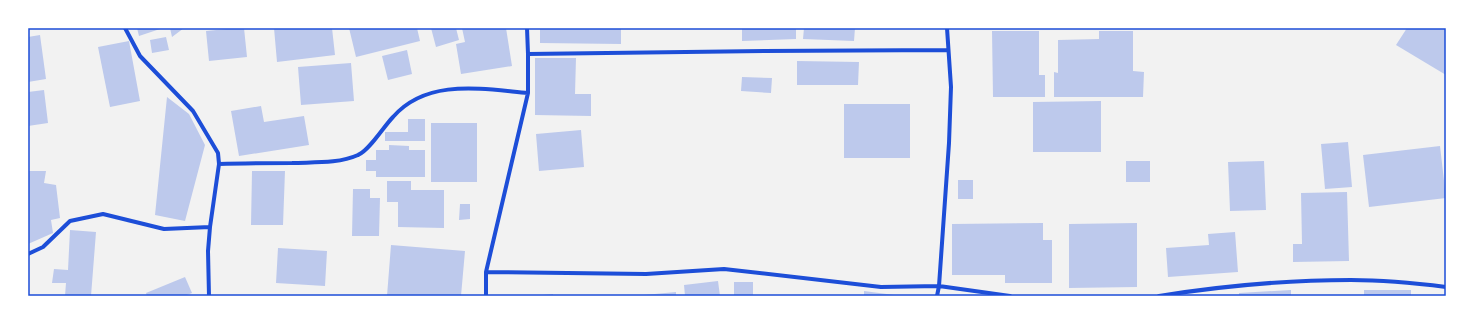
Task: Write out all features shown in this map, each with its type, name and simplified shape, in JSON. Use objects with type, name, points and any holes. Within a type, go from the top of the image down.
[{"type":"street","points":[[125,28],[140,56],[194,111],[218,153],[219,164],[208,251],[209,296]]},
{"type":"street","points":[[486,296],[486,272],[528,93],[526,28]]},
{"type":"street","points":[[936,296],[939,286],[950,127],[951,87],[947,28]]},
{"type":"street","points":[[528,54],[779,50],[948,50]]},
{"type":"street","points":[[219,164],[344,160],[361,154],[376,139],[393,116],[408,104],[424,95],[442,90],[462,88],[528,93]]},
{"type":"street","points":[[28,254],[43,247],[70,221],[104,214],[164,229],[210,227]]},
{"type":"street","points":[[486,272],[646,274],[724,269],[881,287],[939,286],[1010,296]]},
{"type":"street","points":[[1159,296],[1217,287],[1322,280],[1352,280],[1446,287]]},
{"type":"building","points":[[137,28],[160,28],[160,29],[139,36]]},
{"type":"building","points":[[170,28],[184,28],[172,37]]},
{"type":"building","points":[[244,28],[247,57],[209,61],[206,31]]},
{"type":"building","points":[[274,28],[332,28],[335,55],[277,62]]},
{"type":"building","points":[[349,28],[417,28],[420,41],[356,57]]},
{"type":"building","points":[[431,28],[456,28],[459,40],[436,47]]},
{"type":"building","points":[[462,28],[506,28],[512,66],[461,74],[456,44],[465,42]]},
{"type":"building","points":[[540,28],[621,28],[621,44],[540,43]]},
{"type":"building","points":[[742,28],[796,28],[796,39],[742,41]]},
{"type":"building","points":[[804,28],[855,28],[854,41],[803,39]]},
{"type":"building","points":[[1407,28],[1446,28],[1446,75],[1396,45]]},
{"type":"building","points":[[992,31],[1039,31],[1039,75],[1045,75],[1045,97],[993,97]]},
{"type":"building","points":[[1099,31],[1133,31],[1133,71],[1144,72],[1143,97],[1054,97],[1054,72],[1058,73],[1058,40],[1099,39]]},
{"type":"building","points":[[40,35],[46,79],[28,82],[28,37]]},
{"type":"building","points":[[166,37],[169,50],[152,53],[150,40]]},
{"type":"building","points":[[129,41],[140,101],[110,107],[98,47]]},
{"type":"building","points":[[407,50],[412,74],[388,80],[382,56]]},
{"type":"building","points":[[535,58],[576,58],[575,94],[591,94],[591,116],[535,115]]},
{"type":"building","points":[[797,61],[859,62],[858,85],[797,85]]},
{"type":"building","points":[[351,63],[354,101],[301,105],[298,67]]},
{"type":"building","points":[[742,77],[772,78],[771,93],[741,91]]},
{"type":"building","points":[[44,90],[48,123],[28,126],[28,92]]},
{"type":"building","points":[[167,97],[189,114],[205,145],[185,221],[155,215]]},
{"type":"building","points":[[1101,101],[1101,152],[1033,152],[1033,102]]},
{"type":"building","points":[[844,104],[910,104],[910,158],[844,158]]},
{"type":"building","points":[[261,106],[264,122],[304,116],[309,145],[239,156],[231,111]]},
{"type":"building","points":[[408,119],[425,119],[425,141],[385,141],[385,132],[408,132]]},
{"type":"building","points":[[431,123],[477,123],[477,182],[431,182]]},
{"type":"building","points":[[581,130],[584,167],[539,171],[536,134]]},
{"type":"building","points":[[1348,142],[1352,187],[1325,189],[1321,144]]},
{"type":"building","points":[[389,145],[409,146],[409,150],[425,150],[425,177],[376,177],[376,171],[366,171],[366,160],[376,160],[376,150],[389,150]]},
{"type":"building","points":[[1440,146],[1446,198],[1369,207],[1363,155]]},
{"type":"building","points":[[1126,161],[1150,161],[1150,182],[1126,182]]},
{"type":"building","points":[[1264,161],[1266,210],[1230,211],[1228,162]]},
{"type":"building","points":[[28,171],[46,171],[44,183],[56,185],[60,218],[51,220],[53,233],[28,244]]},
{"type":"building","points":[[252,171],[285,171],[283,225],[251,225]]},
{"type":"building","points":[[958,180],[973,180],[973,199],[958,199]]},
{"type":"building","points":[[387,181],[411,181],[411,190],[444,190],[444,228],[398,227],[398,202],[387,202]]},
{"type":"building","points":[[353,189],[370,189],[370,198],[380,198],[379,236],[352,236]]},
{"type":"building","points":[[1347,192],[1349,261],[1293,262],[1293,244],[1302,244],[1301,193]]},
{"type":"building","points":[[460,204],[470,204],[470,219],[459,220]]},
{"type":"building","points":[[1043,223],[1043,240],[1052,240],[1052,283],[1005,283],[1005,275],[952,275],[952,224]]},
{"type":"building","points":[[1137,223],[1137,287],[1069,288],[1069,224]]},
{"type":"building","points":[[70,230],[96,232],[91,296],[65,296],[66,283],[52,283],[54,269],[68,270]]},
{"type":"building","points":[[1235,232],[1238,272],[1168,277],[1166,248],[1209,245],[1208,234]]},
{"type":"building","points":[[391,245],[465,251],[461,296],[387,296]]},
{"type":"building","points":[[278,248],[327,251],[325,286],[276,283]]},
{"type":"building","points":[[185,277],[192,293],[184,296],[147,296],[146,293]]},
{"type":"building","points":[[718,281],[720,296],[685,296],[684,285]]},
{"type":"building","points":[[734,282],[753,282],[753,296],[734,296]]},
{"type":"building","points":[[1291,290],[1291,296],[1239,296],[1239,293]]},
{"type":"building","points":[[1364,290],[1411,290],[1411,296],[1364,296]]},
{"type":"building","points":[[864,291],[894,295],[894,296],[864,296]]},
{"type":"building","points":[[676,292],[676,296],[644,296],[644,295]]},
{"type":"building","points":[[553,294],[553,296],[543,296],[543,295]]}]
